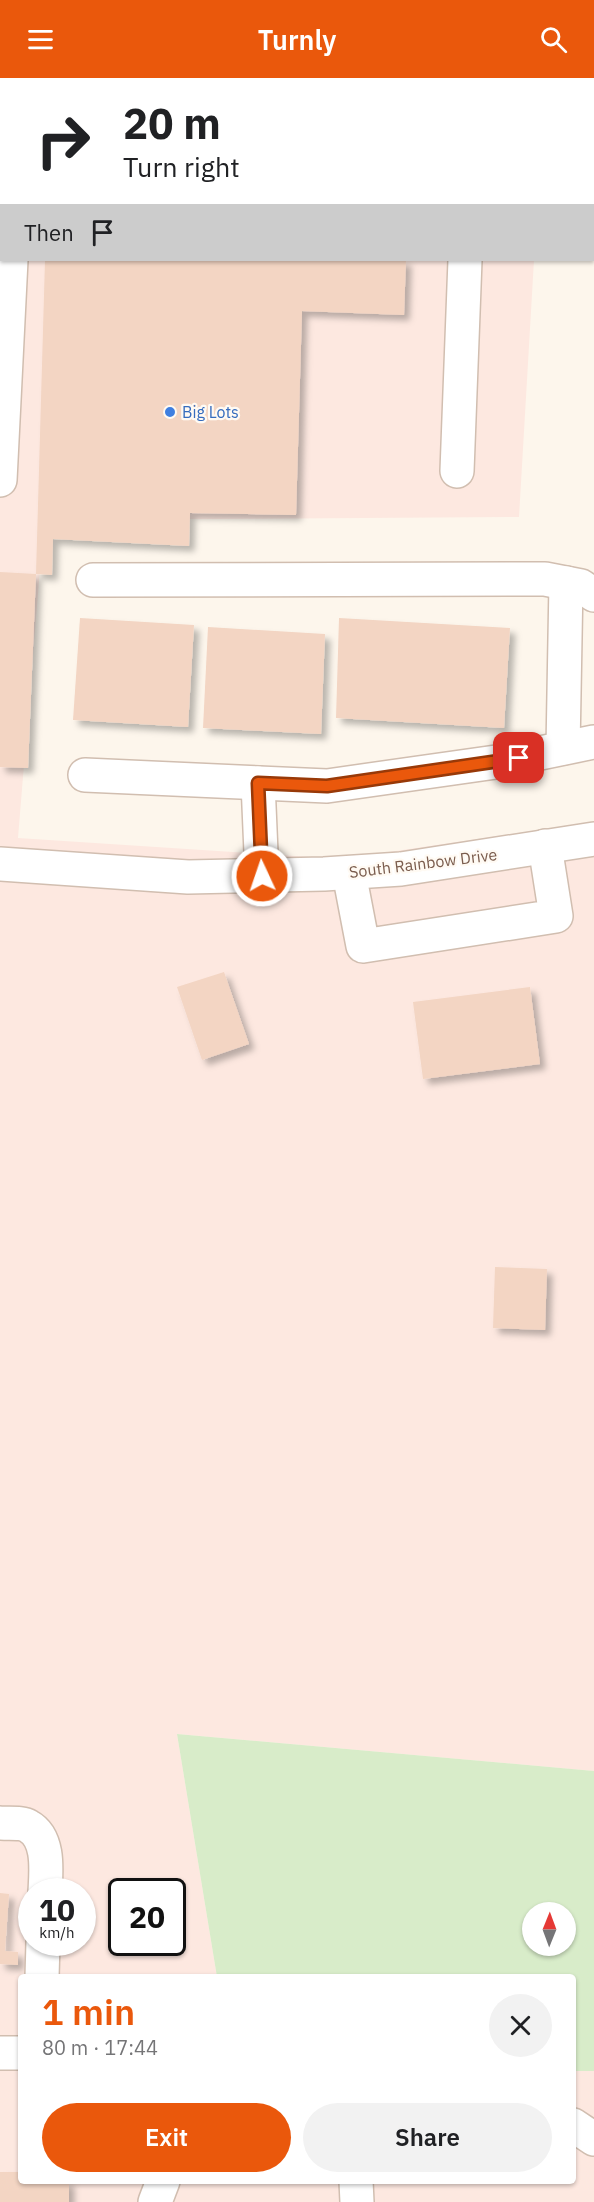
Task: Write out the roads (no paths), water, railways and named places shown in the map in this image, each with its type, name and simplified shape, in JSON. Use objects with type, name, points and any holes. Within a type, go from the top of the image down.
[{"type":"street","points":[[0,480],[11,261]]},
{"type":"street","points":[[457,471],[465,261]]},
{"type":"street","points":[[85,775],[327,786],[496,762],[579,745],[580,589],[545,579],[93,580]]},
{"type":"street","points":[[258,783],[262,876]]},
{"type":"street","name":"South Rainbow Drive","points":[[0,864],[188,877],[349,873],[401,869],[594,839]]},
{"type":"street","points":[[349,873],[363,946],[556,916],[545,846]]},
{"type":"street","points":[[0,1823],[27,1825],[40,1836],[46,1861],[45,1878]]},
{"type":"street","points":[[42,1974],[43,1956]]},
{"type":"street","points":[[0,2053],[18,2053]]},
{"type":"street","points":[[576,2127],[594,2139]]},
{"type":"street","points":[[155,2202],[162,2184]]},
{"type":"place","name":"Big Lots","points":[[170,412]]}]
